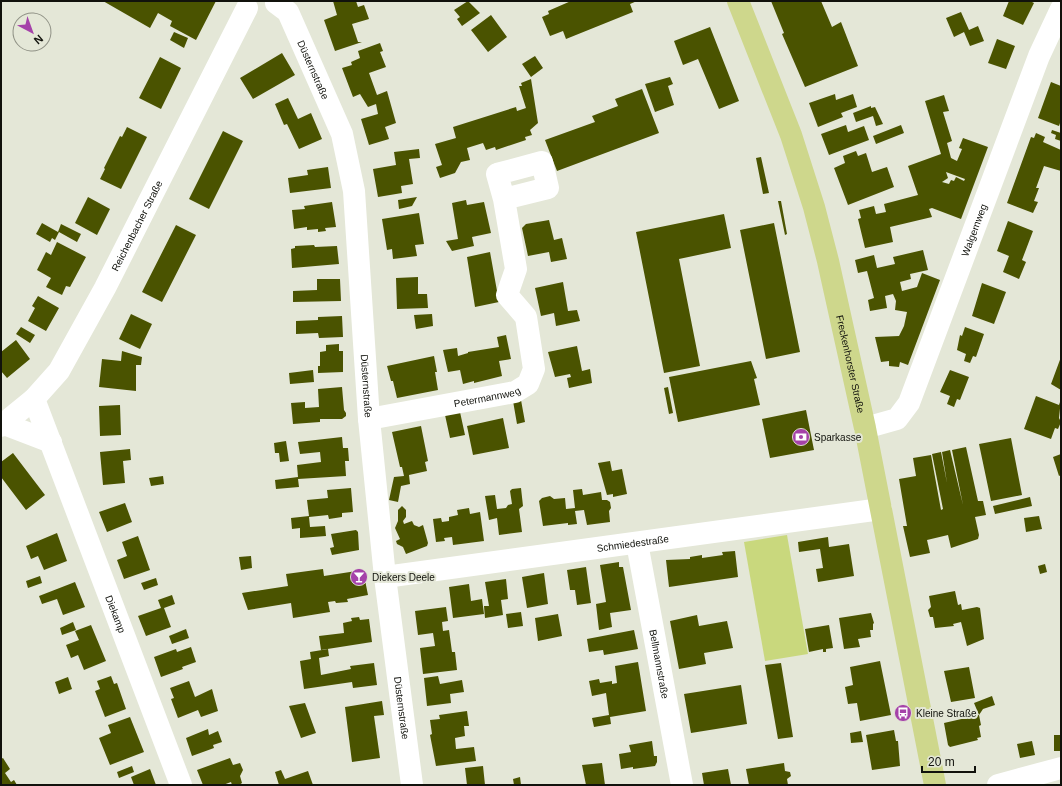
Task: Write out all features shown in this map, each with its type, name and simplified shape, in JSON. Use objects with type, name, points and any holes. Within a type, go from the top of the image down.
[{"type":"main road","name":"Freckenhorster Straße","points":[[738,1],[791,135],[814,207],[828,261],[865,428],[935,785]]},
{"type":"street","points":[[244,4],[256,11],[263,11],[270,8],[277,2]]},
{"type":"street","name":"Düsternstraße","points":[[277,2],[288,12],[342,134],[354,192],[369,419],[408,784]]},
{"type":"street","name":"Reichenbacher Straße","points":[[2,425],[34,399],[59,371],[101,295],[244,4]]},
{"type":"street","name":"Walgernweg","points":[[865,428],[896,419],[909,403],[1039,56],[1060,13]]},
{"type":"street","name":"Petermannweg","points":[[369,419],[515,392],[528,384],[534,369],[526,316],[507,295],[516,269],[504,199]]},
{"type":"street","name":"Diekamp","points":[[34,399],[181,785]]},
{"type":"street","points":[[2,425],[51,442]]},
{"type":"street","name":"Schmiedestraße","points":[[385,577],[881,509]]},
{"type":"street","name":"Bellmannstraße","points":[[637,543],[682,785]]},
{"type":"street","points":[[998,785],[1061,768]]},
{"type":"green space","points":[[787,535],[808,654],[765,661],[744,542]]},
{"type":"building","points":[[103,1],[216,1],[196,40],[170,26],[172,21],[158,13],[150,28]]},
{"type":"building","points":[[333,1],[356,1],[358,7],[364,5],[369,19],[352,24],[358,42],[362,42],[335,51],[324,20],[337,15]]},
{"type":"building","points":[[468,1],[480,13],[462,26],[457,19],[460,17],[454,10]]},
{"type":"building","points":[[571,1],[637,1],[630,4],[633,12],[566,39],[563,31],[550,36],[542,17],[549,14],[548,11]]},
{"type":"building","points":[[771,1],[821,1],[832,27],[841,22],[858,66],[805,87],[782,34],[784,33]]},
{"type":"building","points":[[1009,1],[1030,1],[1034,3],[1023,25],[1003,16]]},
{"type":"building","points":[[961,12],[969,30],[978,26],[984,41],[970,46],[964,32],[954,37],[946,18]]},
{"type":"building","points":[[491,15],[507,37],[488,52],[471,30]]},
{"type":"building","points":[[710,27],[739,101],[719,109],[698,59],[683,65],[674,41]]},
{"type":"building","points":[[174,32],[188,38],[184,48],[170,40]]},
{"type":"building","points":[[997,39],[1015,46],[1006,69],[988,63]]},
{"type":"building","points":[[380,43],[383,51],[380,52],[386,67],[369,73],[377,95],[387,91],[396,123],[385,127],[389,139],[369,145],[361,119],[378,114],[376,104],[368,107],[360,94],[353,97],[342,68],[352,65],[351,62],[360,58],[358,51]]},
{"type":"building","points":[[282,53],[295,75],[253,99],[240,78]]},
{"type":"building","points":[[535,56],[543,68],[531,77],[522,64]]},
{"type":"building","points":[[160,57],[181,68],[161,109],[139,98]]},
{"type":"building","points":[[670,77],[673,84],[668,86],[674,105],[655,112],[645,84]]},
{"type":"building","points":[[531,79],[538,123],[530,130],[532,135],[525,137],[526,140],[496,150],[495,147],[486,150],[483,143],[467,148],[470,160],[461,162],[455,173],[440,178],[436,167],[442,165],[435,144],[456,138],[453,127],[516,107],[517,111],[526,108],[519,86],[522,86],[521,83]]},
{"type":"building","points":[[1051,82],[1061,86],[1061,120],[1059,126],[1038,118]]},
{"type":"building","points":[[642,89],[659,133],[557,171],[545,140],[595,122],[592,116],[618,106],[615,99]]},
{"type":"building","points":[[835,94],[836,100],[853,94],[857,107],[841,113],[843,117],[818,127],[809,103]]},
{"type":"building","points":[[944,95],[949,111],[943,112],[952,141],[947,143],[951,158],[957,161],[962,149],[959,148],[963,138],[988,147],[961,219],[932,208],[929,209],[932,217],[890,227],[893,242],[865,248],[858,219],[861,218],[859,210],[874,206],[876,214],[886,212],[884,204],[918,195],[908,166],[941,154],[925,101]],"holes":[[[946,172],[965,179],[964,181],[956,177],[954,181],[951,180],[949,184],[942,182],[948,178]]]},
{"type":"building","points":[[288,98],[298,119],[311,113],[322,139],[299,149],[287,124],[284,125],[275,104]]},
{"type":"building","points":[[871,106],[871,108],[875,107],[883,124],[876,126],[873,116],[856,122],[853,113]]},
{"type":"building","points":[[846,125],[848,132],[864,126],[869,140],[829,155],[821,134]]},
{"type":"building","points":[[901,125],[904,133],[876,144],[873,136]]},
{"type":"building","points":[[127,127],[147,137],[121,189],[100,179],[120,136],[122,137]]},
{"type":"building","points":[[1052,130],[1061,133],[1061,141],[1055,139],[1056,135],[1051,133]]},
{"type":"building","points":[[223,131],[243,141],[209,209],[189,199]]},
{"type":"building","points":[[1036,133],[1045,137],[1043,142],[1061,150],[1061,171],[1044,166],[1036,188],[1039,188],[1034,201],[1038,202],[1033,213],[1007,203],[1031,137],[1034,138]]},
{"type":"building","points":[[419,149],[420,158],[409,159],[413,184],[401,186],[402,193],[378,197],[373,169],[396,165],[394,152]]},
{"type":"building","points":[[856,151],[858,156],[866,153],[872,172],[887,167],[894,187],[848,205],[834,168],[845,163],[843,156]]},
{"type":"building","points":[[761,157],[769,193],[763,194],[756,158]]},
{"type":"building","points":[[328,167],[331,188],[290,193],[288,178],[308,175],[307,170]]},
{"type":"building","points":[[88,197],[110,209],[97,235],[75,223]]},
{"type":"building","points":[[417,197],[412,206],[399,209],[398,200]]},
{"type":"building","points":[[466,200],[467,205],[484,202],[491,233],[472,237],[474,246],[452,251],[446,241],[458,239],[452,203]]},
{"type":"building","points":[[778,201],[781,201],[787,234],[785,235]]},
{"type":"building","points":[[332,202],[336,227],[325,228],[326,231],[318,232],[318,229],[307,230],[307,227],[294,229],[292,210],[305,209],[304,206]]},
{"type":"building","points":[[419,213],[424,244],[415,245],[417,256],[393,259],[392,249],[387,250],[382,219]]},
{"type":"building","points":[[724,214],[731,248],[679,259],[700,366],[664,373],[636,232]]},
{"type":"building","points":[[549,220],[554,240],[562,238],[567,259],[551,262],[549,252],[528,256],[522,228],[526,224]]},
{"type":"building","points":[[1008,221],[1033,231],[1022,260],[1026,262],[1019,279],[1003,272],[1009,256],[997,251]]},
{"type":"building","points":[[42,223],[58,232],[61,224],[81,234],[77,242],[59,232],[55,240],[52,238],[50,242],[36,234]]},
{"type":"building","points":[[774,223],[800,352],[766,359],[740,230]]},
{"type":"building","points":[[176,225],[196,235],[162,302],[142,292]]},
{"type":"building","points":[[57,242],[86,257],[70,287],[66,286],[62,295],[46,287],[51,278],[37,270],[46,252],[51,255]]},
{"type":"building","points":[[314,245],[315,247],[337,246],[339,264],[292,268],[291,249],[295,248],[295,246]]},
{"type":"building","points":[[923,250],[928,270],[910,274],[911,279],[900,282],[902,291],[917,287],[922,273],[940,280],[908,365],[900,362],[899,367],[889,366],[889,361],[881,362],[875,337],[899,336],[904,326],[907,312],[895,310],[896,301],[893,294],[885,296],[887,308],[870,311],[868,300],[874,298],[867,271],[858,273],[855,260],[874,255],[877,268],[895,264],[893,257]]},
{"type":"building","points":[[490,252],[499,302],[475,307],[467,257]]},
{"type":"building","points":[[418,277],[418,294],[427,294],[428,308],[397,309],[396,278]]},
{"type":"building","points":[[317,279],[340,279],[341,301],[293,302],[293,291],[317,290]]},
{"type":"building","points":[[563,282],[568,311],[577,310],[580,321],[556,326],[554,313],[541,316],[535,288]]},
{"type":"building","points":[[982,283],[1006,292],[994,324],[972,316]]},
{"type":"building","points":[[38,296],[59,308],[46,331],[28,321],[35,308],[32,306]]},
{"type":"building","points":[[131,314],[152,324],[140,349],[119,339]]},
{"type":"building","points":[[432,314],[433,326],[416,329],[414,315]]},
{"type":"building","points":[[342,316],[343,337],[319,338],[318,333],[296,334],[296,321],[318,320],[318,317]]},
{"type":"building","points":[[21,327],[35,335],[30,343],[16,334]]},
{"type":"building","points":[[965,327],[984,334],[976,357],[973,356],[970,363],[964,361],[966,354],[957,350],[960,335],[962,336]]},
{"type":"building","points":[[506,335],[511,359],[499,361],[502,376],[474,383],[474,381],[463,384],[460,370],[448,372],[443,350],[457,348],[458,356],[468,352],[499,347],[497,337]]},
{"type":"building","points":[[16,340],[30,359],[7,378],[1,371],[1,352]]},
{"type":"building","points":[[339,344],[339,351],[343,351],[343,372],[318,373],[318,366],[320,366],[320,352],[326,351],[326,345]]},
{"type":"building","points":[[577,346],[582,371],[590,369],[592,383],[569,388],[567,378],[571,377],[570,374],[555,377],[548,352]]},
{"type":"building","points":[[122,351],[142,357],[141,365],[136,365],[136,391],[99,387],[102,359],[121,361]]},
{"type":"building","points":[[434,356],[438,390],[397,398],[393,381],[391,381],[387,366]]},
{"type":"building","points":[[1061,357],[1061,390],[1051,384]]},
{"type":"building","points":[[751,361],[757,378],[754,379],[760,405],[678,422],[669,377]]},
{"type":"building","points":[[313,370],[314,382],[290,384],[289,373]]},
{"type":"building","points":[[950,370],[969,377],[960,400],[957,399],[954,407],[947,404],[950,396],[940,392]]},
{"type":"building","points":[[342,387],[346,416],[342,419],[320,419],[320,422],[293,424],[291,403],[305,402],[305,408],[319,407],[318,389]]},
{"type":"building","points":[[668,387],[673,413],[669,414],[664,388]]},
{"type":"building","points":[[1036,396],[1059,405],[1061,399],[1059,418],[1061,422],[1058,429],[1055,428],[1051,439],[1024,429]]},
{"type":"building","points":[[521,400],[525,422],[517,424],[513,401]]},
{"type":"building","points":[[120,405],[121,435],[100,436],[99,406]]},
{"type":"building","points":[[806,410],[814,450],[770,458],[762,419]]},
{"type":"building","points":[[460,412],[465,435],[450,438],[445,415]]},
{"type":"building","points":[[503,418],[509,448],[473,455],[467,426]]},
{"type":"building","points":[[421,426],[428,461],[425,462],[427,471],[409,475],[410,484],[401,486],[398,502],[389,500],[394,477],[404,476],[402,467],[400,467],[392,432]]},
{"type":"building","points":[[342,437],[343,448],[348,448],[349,461],[345,461],[346,476],[298,479],[299,487],[276,489],[275,480],[298,477],[297,465],[321,462],[320,452],[300,454],[298,442]]},
{"type":"building","points":[[1011,438],[1022,495],[991,501],[979,444]]},
{"type":"building","points":[[286,441],[289,461],[280,462],[279,453],[275,453],[274,443]]},
{"type":"building","points":[[966,447],[978,501],[983,501],[986,515],[975,517],[979,535],[978,539],[951,548],[948,535],[927,540],[930,553],[910,557],[903,526],[907,526],[899,479],[916,476],[913,458],[931,455],[941,510],[943,509],[932,454],[941,452],[947,483],[942,452],[950,450],[963,505],[952,450]]},
{"type":"building","points":[[130,449],[131,460],[123,461],[125,483],[103,485],[100,452]]},
{"type":"building","points":[[13,453],[45,495],[26,510],[1,477],[1,462]]},
{"type":"building","points":[[1061,454],[1061,475],[1059,476],[1053,457]]},
{"type":"building","points":[[610,461],[612,471],[622,469],[627,494],[613,497],[613,494],[607,495],[598,463]]},
{"type":"building","points":[[163,476],[164,484],[151,486],[149,478]]},
{"type":"building","points":[[351,488],[353,512],[342,513],[342,517],[329,519],[328,515],[309,517],[310,527],[325,526],[326,536],[300,538],[300,528],[292,529],[291,518],[309,516],[307,500],[328,498],[327,490]]},
{"type":"building","points":[[521,488],[523,506],[519,509],[522,532],[499,535],[497,518],[489,520],[485,496],[495,495],[497,509],[506,508],[508,505],[512,504],[510,491],[512,489]]},
{"type":"building","points":[[582,489],[583,495],[601,492],[602,500],[607,500],[610,502],[610,522],[587,525],[584,510],[575,511],[577,524],[568,525],[568,523],[543,526],[539,501],[542,498],[550,496],[554,499],[565,498],[566,509],[575,508],[573,490]]},
{"type":"building","points":[[1030,497],[1032,506],[995,514],[993,506]]},
{"type":"building","points":[[125,503],[132,522],[107,532],[99,512]]},
{"type":"building","points":[[402,506],[406,510],[406,517],[403,521],[404,524],[412,521],[414,525],[419,527],[423,525],[428,543],[427,546],[406,554],[403,547],[397,544],[396,541],[400,539],[395,528],[398,521],[398,510]]},
{"type":"building","points":[[469,508],[470,514],[480,512],[484,541],[453,545],[452,537],[444,538],[445,541],[436,542],[433,519],[441,518],[442,522],[449,521],[449,517],[458,515],[457,510]]},
{"type":"building","points":[[1039,516],[1042,529],[1026,532],[1024,518]]},
{"type":"building","points":[[356,530],[358,532],[359,550],[332,555],[330,548],[334,547],[331,534]]},
{"type":"building","points":[[57,533],[67,561],[44,570],[38,556],[31,559],[26,546]]},
{"type":"building","points":[[138,536],[150,570],[124,579],[117,560],[127,556],[122,542]]},
{"type":"building","points":[[828,537],[829,547],[849,544],[854,576],[818,582],[816,569],[823,568],[820,549],[799,552],[798,542]]},
{"type":"building","points":[[735,551],[738,577],[669,587],[666,560],[690,559],[690,557],[702,555],[702,558],[723,555],[722,552]]},
{"type":"building","points":[[251,556],[252,568],[241,570],[239,557]]},
{"type":"building","points":[[619,562],[619,567],[623,567],[631,610],[610,613],[612,627],[599,630],[596,604],[606,602],[600,565]]},
{"type":"building","points":[[1045,564],[1047,572],[1040,574],[1038,566]]},
{"type":"building","points":[[586,567],[591,603],[577,605],[575,590],[570,590],[567,570]]},
{"type":"building","points":[[323,569],[324,576],[363,570],[368,595],[347,599],[348,602],[328,602],[330,612],[293,618],[291,603],[248,610],[242,593],[288,586],[286,574]]},
{"type":"building","points":[[544,573],[548,604],[527,608],[522,577]]},
{"type":"building","points":[[40,576],[42,583],[28,588],[26,581]]},
{"type":"building","points":[[156,578],[158,585],[144,590],[141,583]]},
{"type":"building","points":[[506,579],[508,599],[501,600],[503,615],[485,618],[484,606],[489,606],[485,582]]},
{"type":"building","points":[[75,582],[85,607],[63,615],[57,599],[42,604],[39,596]]},
{"type":"building","points":[[469,584],[471,601],[482,599],[484,614],[453,618],[449,587]]},
{"type":"building","points":[[955,591],[958,605],[961,604],[962,610],[977,607],[980,608],[984,639],[967,646],[961,622],[953,624],[954,626],[935,628],[933,617],[930,617],[928,610],[931,607],[929,596]]},
{"type":"building","points":[[172,595],[175,604],[164,608],[171,627],[146,636],[138,616],[161,608],[158,600]]},
{"type":"building","points":[[446,607],[448,621],[442,622],[443,631],[449,630],[452,652],[455,652],[457,670],[423,674],[420,648],[435,646],[433,633],[418,635],[415,611]]},
{"type":"building","points":[[521,612],[523,626],[508,628],[506,614]]},
{"type":"building","points":[[871,613],[874,623],[873,630],[870,630],[871,637],[858,639],[860,647],[844,649],[839,618]]},
{"type":"building","points":[[558,614],[562,636],[538,641],[535,618]]},
{"type":"building","points":[[697,615],[699,626],[727,621],[733,648],[704,653],[706,664],[679,669],[670,621]]},
{"type":"building","points":[[359,617],[360,620],[369,619],[372,642],[321,650],[319,636],[344,633],[343,623],[352,621],[351,618]]},
{"type":"building","points":[[73,622],[76,630],[62,635],[60,628]]},
{"type":"building","points":[[91,625],[106,661],[84,670],[78,655],[71,658],[66,645],[79,640],[75,631]]},
{"type":"building","points":[[829,625],[833,648],[826,649],[826,652],[823,652],[823,649],[809,652],[805,629]]},
{"type":"building","points":[[186,629],[189,638],[172,644],[169,636]]},
{"type":"building","points":[[634,630],[638,649],[604,655],[603,650],[589,652],[587,639]]},
{"type":"building","points":[[191,647],[196,662],[182,667],[183,669],[161,677],[154,657],[176,649],[177,652]]},
{"type":"building","points":[[328,649],[329,656],[319,658],[321,675],[351,669],[350,666],[374,663],[377,685],[353,688],[352,682],[304,689],[300,661],[311,659],[310,652]]},
{"type":"building","points":[[880,661],[891,715],[860,721],[857,703],[848,704],[845,687],[853,685],[850,667]]},
{"type":"building","points":[[638,662],[646,711],[610,717],[611,724],[594,727],[592,718],[609,715],[606,693],[592,696],[589,681],[599,679],[600,683],[612,681],[612,684],[617,683],[615,666]]},
{"type":"building","points":[[781,663],[793,737],[778,739],[765,665]]},
{"type":"building","points":[[969,667],[975,698],[951,702],[944,671]]},
{"type":"building","points":[[111,676],[114,684],[117,683],[126,709],[105,717],[95,691],[100,689],[97,681]]},
{"type":"building","points":[[438,676],[440,684],[462,680],[464,692],[450,694],[451,703],[427,706],[424,678]]},
{"type":"building","points":[[68,677],[72,689],[59,694],[55,682]]},
{"type":"building","points":[[189,681],[195,697],[212,689],[218,711],[201,717],[198,710],[178,718],[171,699],[174,698],[170,688]]},
{"type":"building","points":[[741,685],[747,724],[691,733],[684,694]]},
{"type":"building","points":[[992,696],[995,705],[983,709],[979,715],[974,703]]},
{"type":"building","points":[[382,701],[384,715],[374,716],[380,758],[352,762],[345,707]]},
{"type":"building","points":[[305,703],[316,733],[301,738],[289,706]]},
{"type":"building","points":[[467,711],[469,726],[464,726],[465,736],[455,738],[456,749],[474,747],[476,761],[436,766],[430,735],[432,734],[430,720],[440,719],[439,715]]},
{"type":"building","points":[[979,715],[981,737],[977,738],[978,740],[950,747],[948,745],[944,723]]},
{"type":"building","points":[[130,717],[144,752],[110,765],[99,738],[111,733],[108,725]]},
{"type":"building","points":[[208,729],[209,735],[218,731],[222,742],[213,745],[214,748],[192,756],[186,738]]},
{"type":"building","points":[[894,730],[896,741],[898,741],[900,766],[872,770],[866,735]]},
{"type":"building","points":[[861,731],[863,742],[851,743],[850,733]]},
{"type":"building","points":[[1054,735],[1061,735],[1061,751],[1054,751]]},
{"type":"building","points":[[652,741],[654,756],[657,756],[655,766],[621,769],[619,754],[631,752],[629,745]]},
{"type":"building","points":[[1032,741],[1035,755],[1020,758],[1017,744]]},
{"type":"building","points":[[3,758],[10,769],[5,773],[11,782],[14,780],[17,785],[1,785],[1,759]]},
{"type":"building","points":[[230,758],[233,765],[240,763],[243,770],[240,776],[242,783],[239,785],[232,785],[231,782],[223,785],[203,785],[197,770]]},
{"type":"building","points":[[602,763],[605,785],[586,785],[582,765]]},
{"type":"building","points":[[784,763],[785,771],[790,772],[791,776],[787,779],[788,785],[749,785],[746,769]]},
{"type":"building","points":[[132,766],[134,772],[119,778],[117,772]]},
{"type":"building","points":[[483,766],[485,785],[467,785],[465,768]]},
{"type":"building","points":[[150,769],[156,785],[134,785],[131,777]]},
{"type":"building","points":[[728,769],[731,785],[704,785],[702,773]]},
{"type":"building","points":[[281,770],[285,779],[308,771],[313,785],[279,785],[275,772]]},
{"type":"building","points":[[520,777],[521,785],[514,785],[513,779]]},
{"type":"place","name":"Sparkasse","points":[[801,437]]},
{"type":"place","name":"Diekers Deele","points":[[359,577]]},
{"type":"place","name":"Kleine Straße","points":[[903,713]]}]
